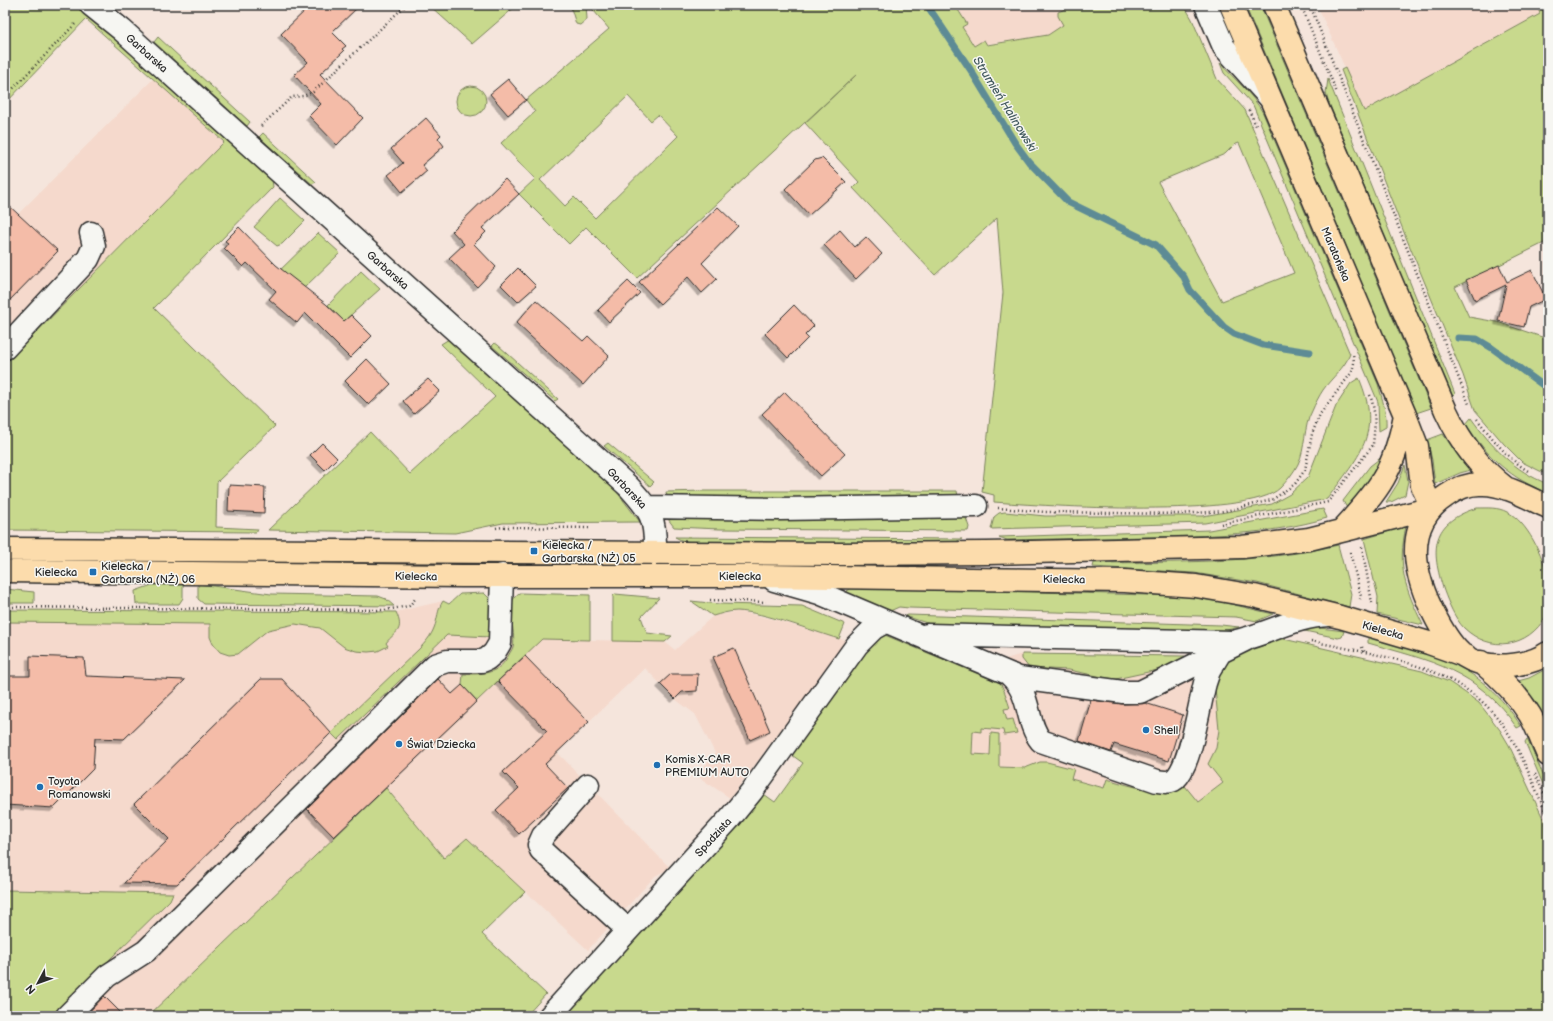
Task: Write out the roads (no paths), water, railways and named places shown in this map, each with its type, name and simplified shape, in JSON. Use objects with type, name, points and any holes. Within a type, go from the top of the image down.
[{"type":"main road","name":"Maratońska","points":[[1231,5],[1405,415],[1417,446],[1422,486],[1430,508]]},
{"type":"main road","points":[[1274,5],[1446,411],[1464,444],[1486,471],[1507,489]]},
{"type":"main road","points":[[1342,530],[1371,498],[1386,476],[1398,447],[1405,415]]},
{"type":"main road","points":[[1548,522],[1539,503],[1492,484],[1474,484],[1454,490],[1430,508],[1418,530],[1417,541],[1417,570],[1421,586],[1429,605],[1448,639],[1473,659],[1498,676],[1531,716],[1548,755]]},
{"type":"main road","name":"Kielecka","points":[[5,549],[655,553],[979,553],[1242,547],[1309,538],[1430,508]]},
{"type":"main road","name":"Kielecka","points":[[5,571],[753,576],[1125,581],[1196,586],[1254,596],[1429,642],[1473,659]]},
{"type":"main road","points":[[1473,659],[1518,665],[1530,662],[1548,653]]},
{"type":"street","points":[[1206,5],[1224,47],[1271,99]]},
{"type":"street","name":"Garbarska","points":[[91,6],[122,30],[628,486],[646,507],[654,522],[655,553]]},
{"type":"street","points":[[5,348],[88,259],[94,246],[91,233]]},
{"type":"street","points":[[646,507],[780,509],[976,506]]},
{"type":"street","points":[[67,1016],[107,976],[146,951],[435,665],[447,661],[482,661],[494,654],[500,643],[502,575]]},
{"type":"street","points":[[753,576],[800,586],[1019,678],[1133,693],[1140,692],[1245,640],[1315,615],[1329,615]]},
{"type":"street","name":"Spadzista","points":[[857,610],[861,617],[863,628],[857,644]]},
{"type":"street","name":"Spadzista","points":[[550,1016],[738,809],[857,644],[874,628],[885,622]]},
{"type":"street","points":[[916,635],[1224,642],[1245,640]]},
{"type":"street","points":[[1010,674],[1022,688],[1035,731],[1041,741],[1157,781],[1170,782],[1175,778],[1186,761],[1205,683],[1209,671],[1221,652]]},
{"type":"street","points":[[588,785],[543,836],[539,845],[541,850],[628,930]]},
{"type":"waterway","name":"Strumień Halinowski","points":[[927,5],[970,69],[1015,143],[1029,162],[1068,202],[1156,245],[1184,277],[1190,290],[1224,327],[1234,334],[1263,345],[1310,352]]},
{"type":"waterway","name":"Strumień Halinowski","points":[[1458,338],[1477,339],[1492,348],[1548,389]]},
{"type":"place","name":"Kielecka / Garbarska (NŻ) 05","points":[[534,551]]},
{"type":"place","name":"Kielecka / Garbarska (NŻ) 06","points":[[93,572]]},
{"type":"place","name":"Shell","points":[[1146,730]]},
{"type":"place","name":"Świat Dziecka","points":[[399,744]]},
{"type":"place","name":"Komis X-CAR PREMIUM AUTO","points":[[657,765]]},
{"type":"place","name":"Toyota Romanowski","points":[[40,787]]}]
